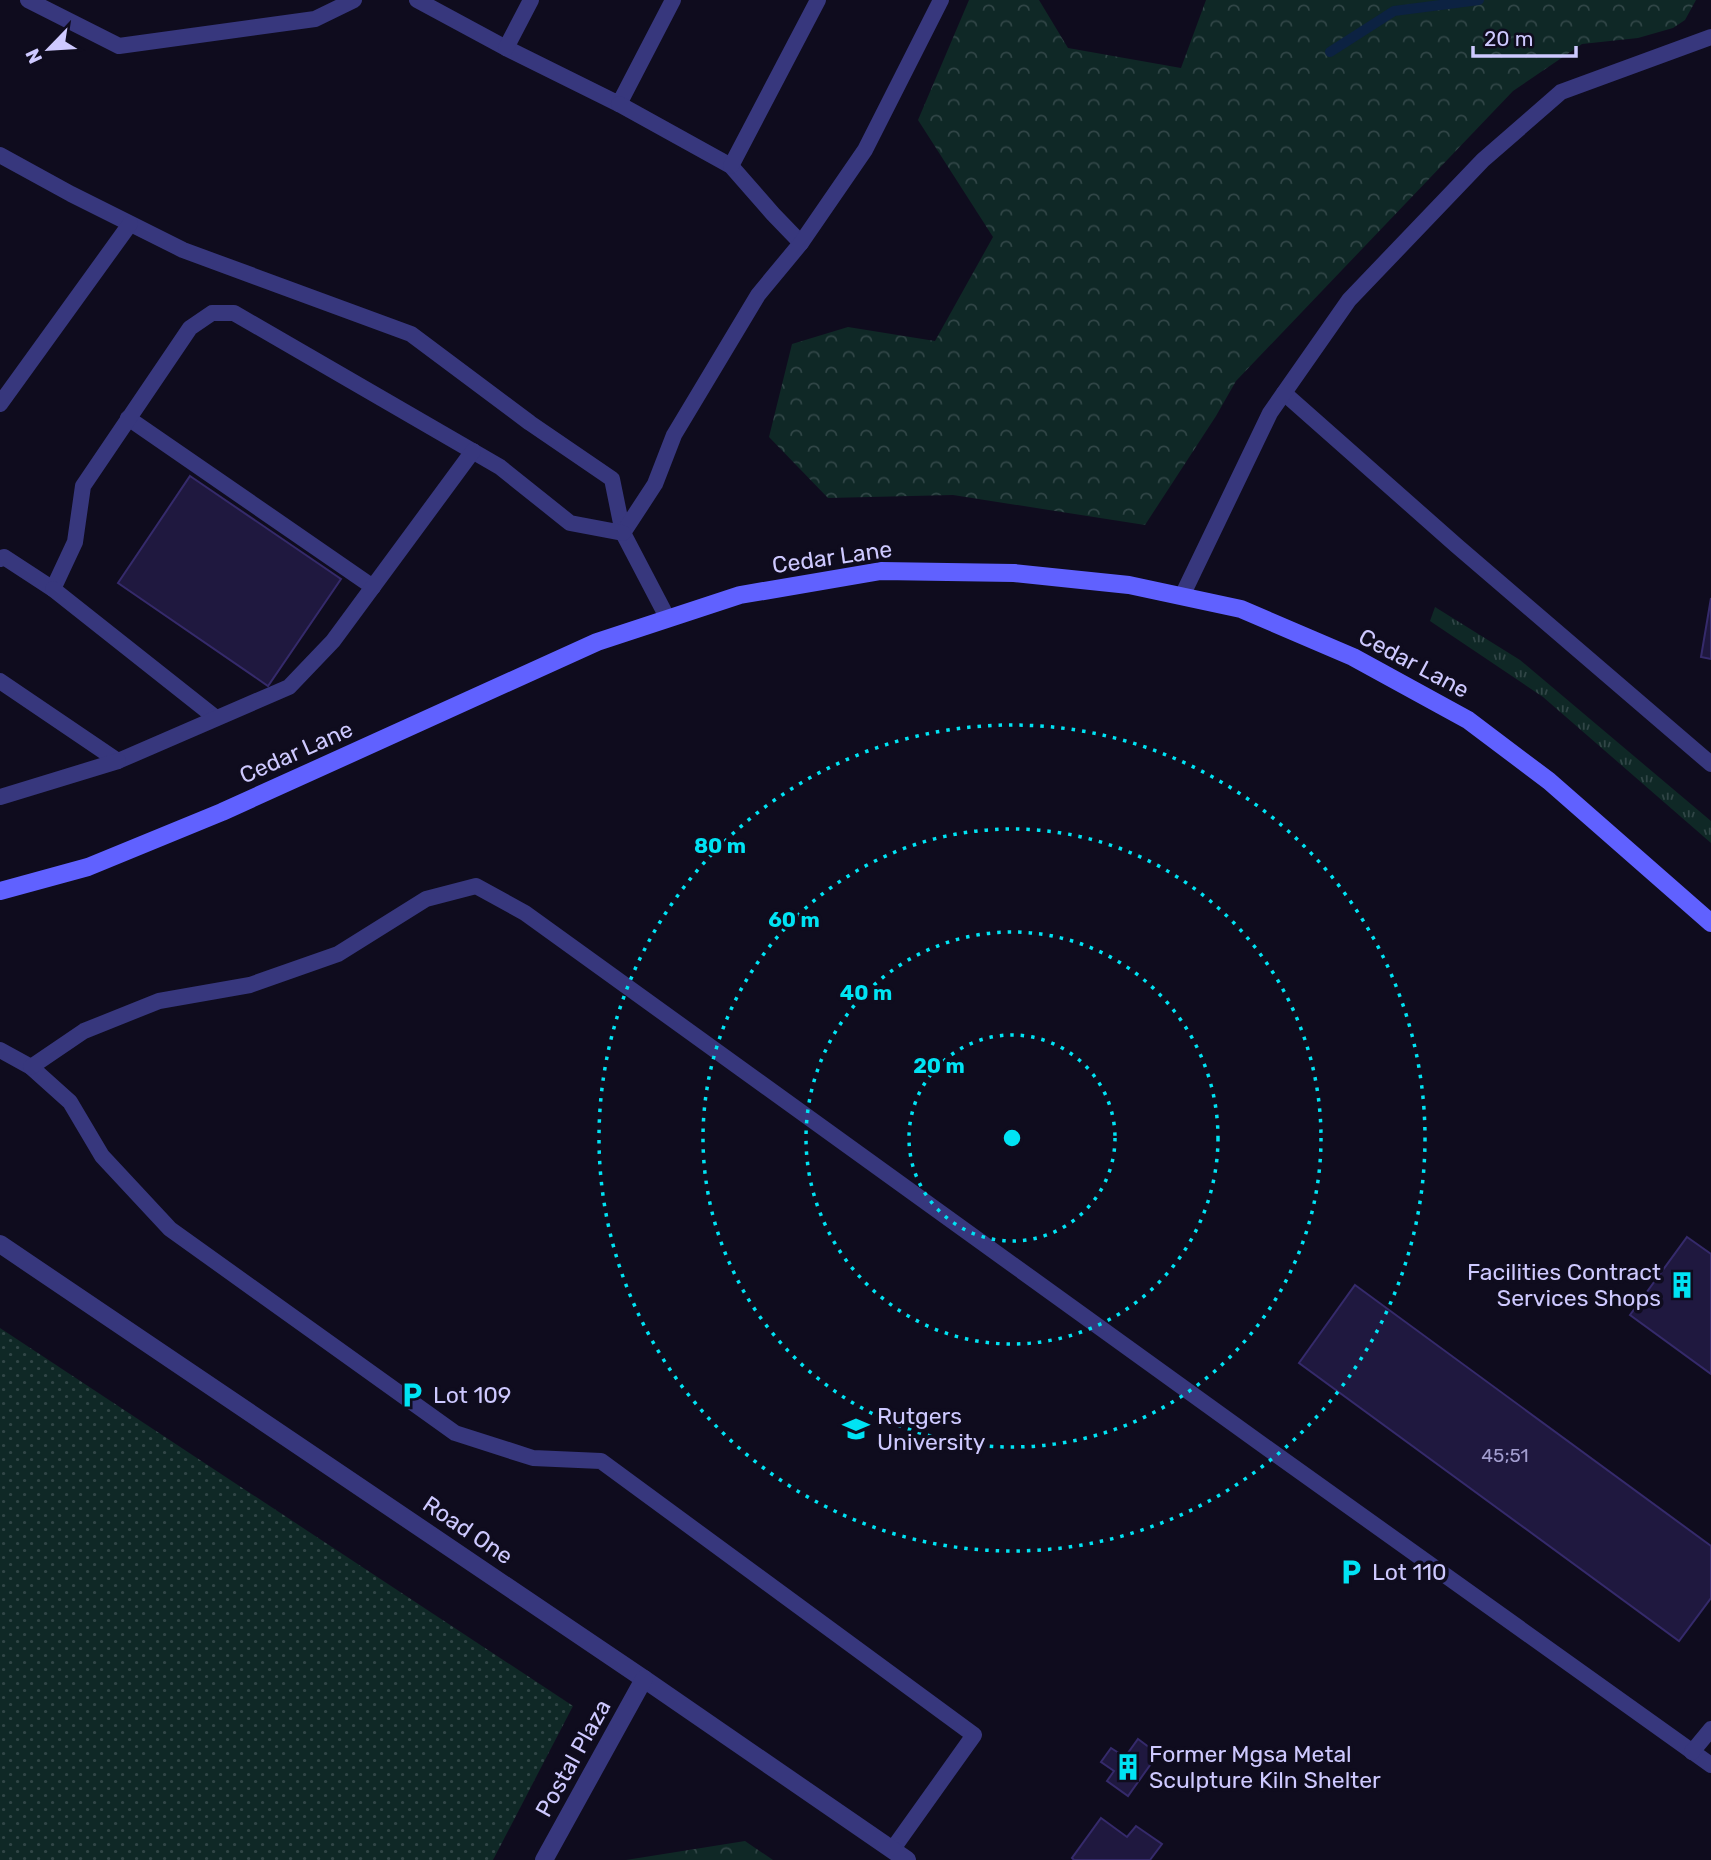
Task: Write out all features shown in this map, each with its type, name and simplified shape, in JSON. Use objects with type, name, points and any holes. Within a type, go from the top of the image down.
[{"type":"street","name":"Cedar Lane","points":[[0,891],[88,867],[246,802],[597,642],[740,595],[881,571],[1014,573],[1129,585],[1241,609],[1340,651],[1468,720],[1549,781],[1711,923]]},
{"type":"street","name":"Road One","points":[[0,1244],[908,1860]]},
{"type":"street","name":"Postal Plaza","points":[[544,1860],[644,1679]]},
{"type":"lane","points":[[28,0],[119,46],[315,19],[355,0]]},
{"type":"lane","points":[[417,0],[619,104],[731,166],[801,243]]},
{"type":"lane","points":[[506,48],[531,0]]},
{"type":"lane","points":[[619,104],[673,0]]},
{"type":"lane","points":[[731,166],[818,0]]},
{"type":"lane","points":[[623,533],[655,484],[674,435],[758,295],[801,243],[865,150],[941,0]]},
{"type":"lane","points":[[1182,596],[1270,413],[1349,300],[1483,160],[1562,92],[1711,37]]},
{"type":"lane","points":[[0,155],[183,250],[411,334],[530,423],[612,479],[623,533],[668,619]]},
{"type":"lane","points":[[0,404],[130,223]]},
{"type":"lane","points":[[53,589],[75,542],[83,486],[190,328],[212,313],[234,313],[473,451],[500,467],[570,523],[623,533]]},
{"type":"lane","points":[[1284,393],[1711,764]]},
{"type":"lane","points":[[128,418],[373,587]]},
{"type":"lane","points":[[0,797],[118,761],[289,687],[333,641],[473,451]]},
{"type":"lane","points":[[0,559],[4,557],[53,589],[216,718]]},
{"type":"lane","points":[[0,681],[118,761]]},
{"type":"lane","points":[[31,1067],[83,1031],[159,1001],[250,985],[338,954],[426,899],[476,886],[525,913],[1711,1765]]},
{"type":"lane","points":[[0,1050],[31,1067],[70,1102],[102,1156],[170,1229],[455,1433],[533,1458],[601,1461],[974,1735],[892,1850]]},
{"type":"lane","points":[[1692,1752],[1711,1729]]},
{"type":"green space","points":[[969,0],[1039,0],[1068,48],[1181,68],[1206,0],[1696,0],[1685,20],[1673,28],[1638,38],[1582,44],[1513,91],[1236,381],[1145,525],[953,495],[828,498],[769,437],[792,344],[848,327],[935,341],[993,237],[918,120]]},
{"type":"green space","points":[[1435,607],[1520,660],[1711,821],[1711,843],[1543,697],[1430,621]]},
{"type":"green space","points":[[0,1328],[573,1706],[493,1860],[0,1860]]},
{"type":"green space","points":[[745,1841],[773,1860],[626,1860]]},
{"type":"building","points":[[190,476],[341,579],[268,686],[118,583]]},
{"type":"building","points":[[1711,598],[1711,659],[1701,657]]},
{"type":"building","name":"Facilities Contract Services Shops","points":[[1687,1237],[1711,1254],[1711,1374],[1630,1315]]},
{"type":"building","points":[[1355,1285],[1711,1546],[1711,1598],[1679,1641],[1299,1363]]},
{"type":"building","name":"Former Mgsa Metal Sculpture Kiln Shelter","points":[[1138,1739],[1158,1754],[1128,1796],[1107,1781],[1114,1771],[1101,1762],[1111,1748],[1125,1757]]},
{"type":"building","points":[[1101,1818],[1127,1837],[1136,1826],[1162,1844],[1150,1860],[1074,1860],[1072,1858]]},
{"type":"waterway","points":[[1330,52],[1394,11],[1479,0]]},
{"type":"place","name":"Facilities Contract Services Shops","points":[[1682,1285]]},
{"type":"place","name":"Lot 109","points":[[412,1395]]},
{"type":"place","name":"Rutgers University","points":[[856,1429]]},
{"type":"place","name":"Lot 110","points":[[1351,1572]]},
{"type":"place","name":"Former Mgsa Metal Sculpture Kiln Shelter","points":[[1128,1767]]}]
